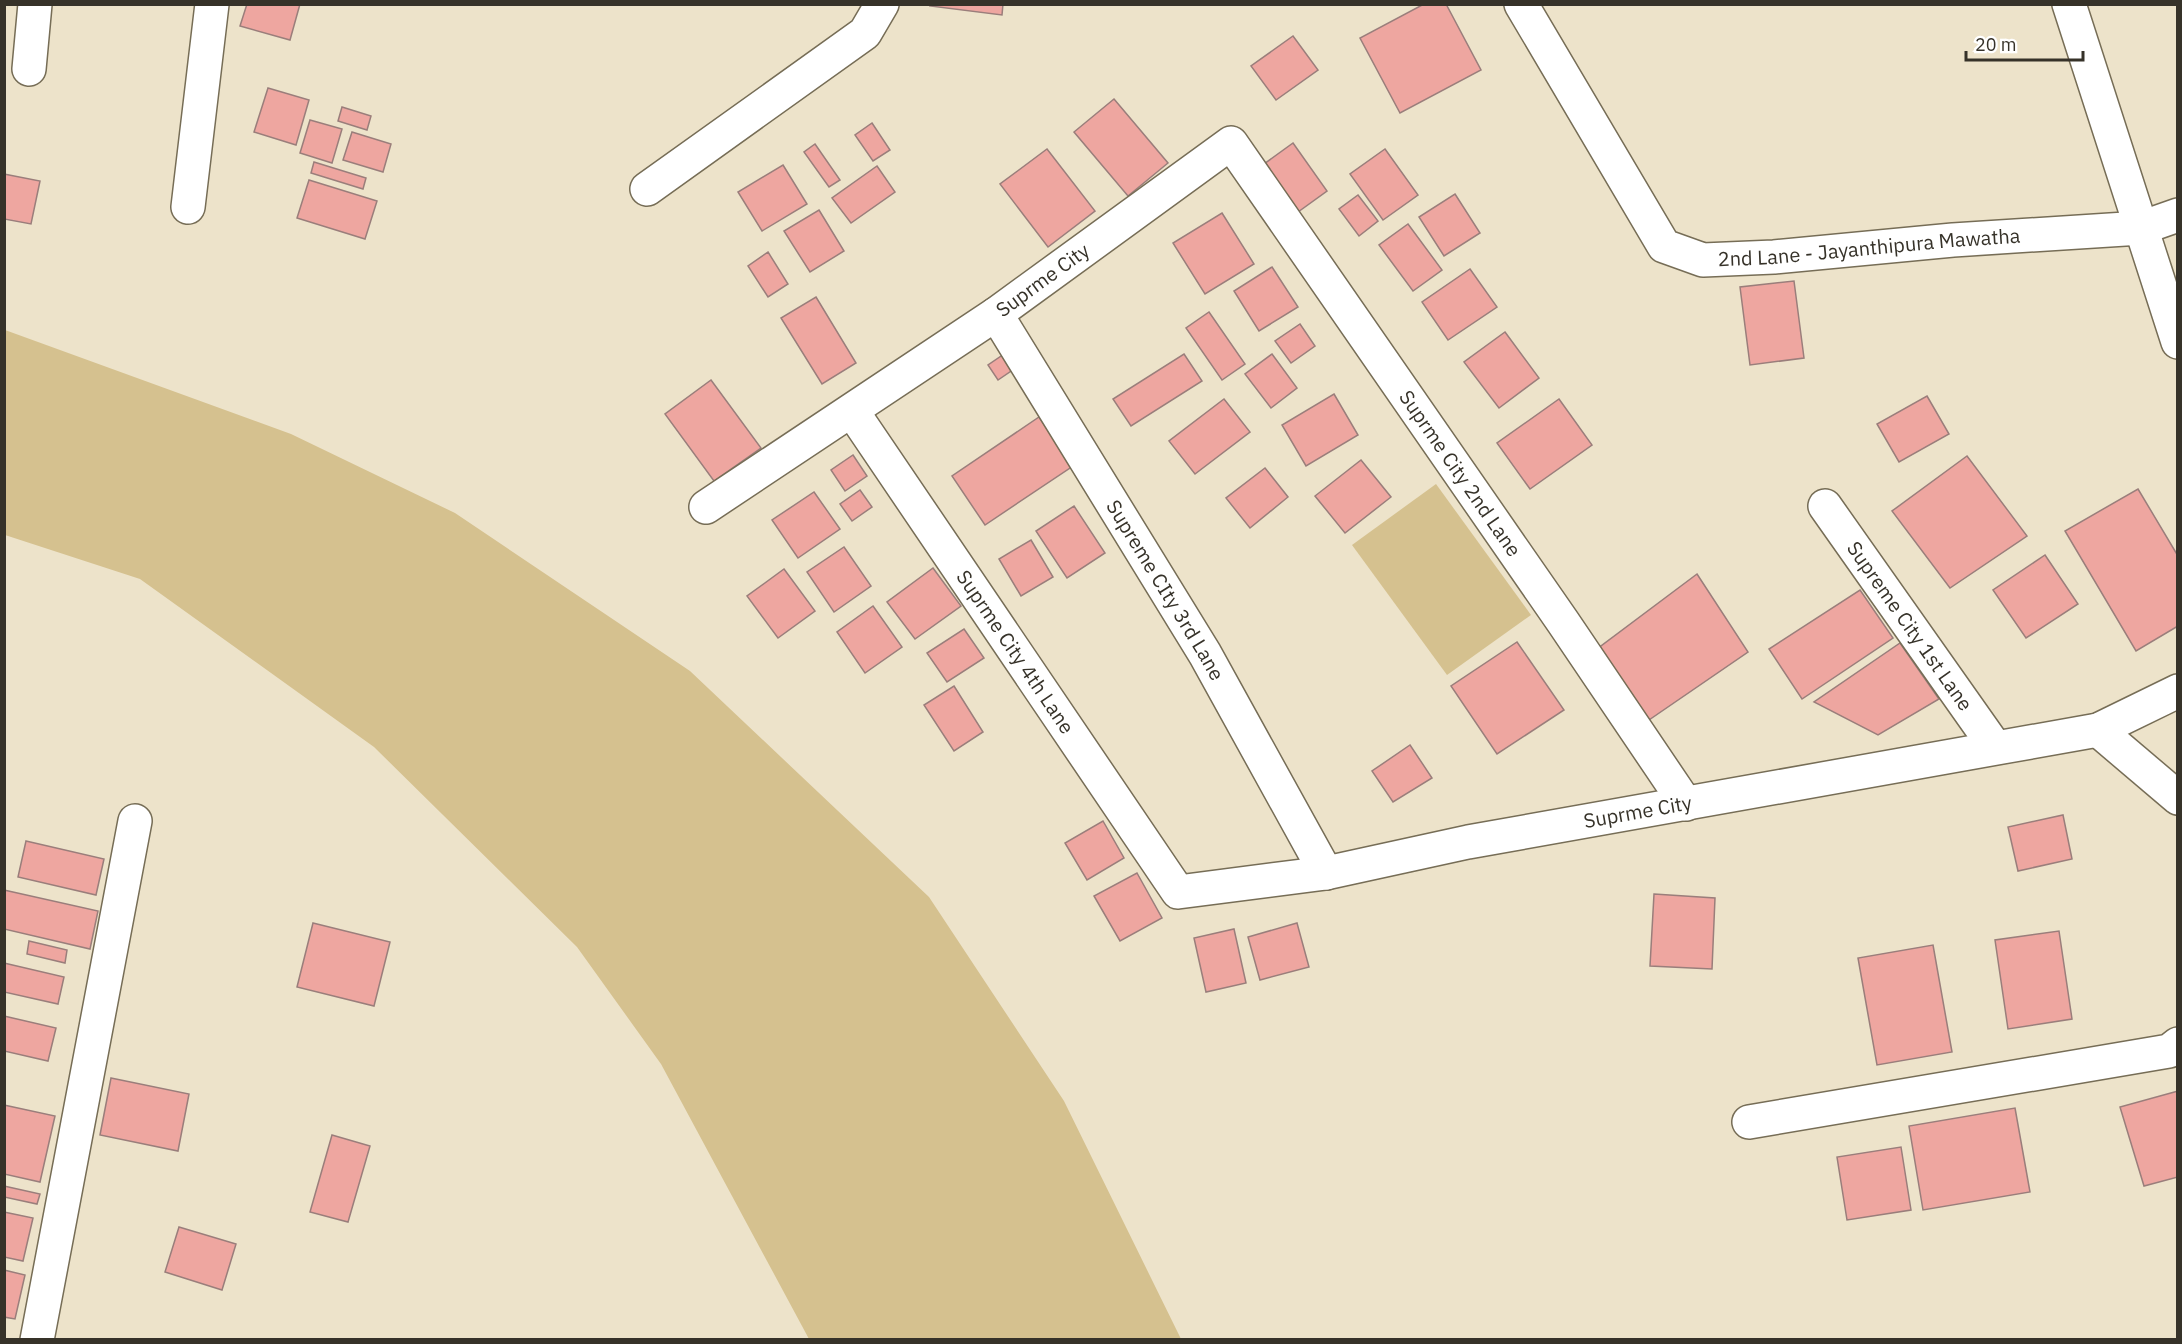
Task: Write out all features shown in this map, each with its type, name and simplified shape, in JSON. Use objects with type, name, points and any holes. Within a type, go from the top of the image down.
[{"type":"street","points":[[29,69],[35,4]]},
{"type":"street","points":[[188,207],[213,4]]},
{"type":"street","points":[[647,189],[865,33],[882,4]]},
{"type":"street","name":"2nd Lane - Jayanthipura Mawatha","points":[[1521,4],[1664,246],[1703,261],[1774,258],[1953,240],[2141,228],[2178,215]]},
{"type":"street","points":[[2069,4],[2178,342]]},
{"type":"street","name":"Suprme City","points":[[706,507],[996,314],[1231,143]]},
{"type":"street","name":"Suprme City 2nd Lane","points":[[1231,143],[1563,622],[1686,804]]},
{"type":"street","name":"Supreme CIty 3rd Lane","points":[[996,314],[1205,654],[1326,873]]},
{"type":"street","name":"Suprme City 4th Lane","points":[[852,411],[1178,892]]},
{"type":"street","name":"Supreme City 1st Lane","points":[[1825,506],[1995,747]]},
{"type":"street","name":"Suprme City","points":[[1178,892],[1326,873],[1468,842],[2098,730],[2178,691]]},
{"type":"street","points":[[2098,730],[2178,798]]},
{"type":"street","points":[[37,1340],[135,821]]},
{"type":"street","points":[[1749,1122],[2169,1051],[2178,1044]]},
{"type":"shaded area","points":[[5,330],[291,434],[455,513],[690,671],[929,897],[1064,1101],[1181,1339],[809,1339],[661,1064],[577,947],[374,747],[140,579],[5,535]]},
{"type":"shaded area","points":[[1436,484],[1531,615],[1447,675],[1352,545]]},
{"type":"building","points":[[247,4],[300,4],[290,40],[240,26]]},
{"type":"building","points":[[931,4],[1003,4],[1002,15],[930,6]]},
{"type":"building","points":[[1424,4],[1446,4],[1481,70],[1400,113],[1360,38]]},
{"type":"building","points":[[1293,36],[1318,70],[1276,100],[1251,66]]},
{"type":"building","points":[[268,88],[309,100],[296,145],[254,132]]},
{"type":"building","points":[[1114,99],[1168,163],[1128,196],[1074,132]]},
{"type":"building","points":[[342,107],[371,116],[367,130],[338,121]]},
{"type":"building","points":[[310,120],[342,129],[332,163],[300,153]]},
{"type":"building","points":[[872,123],[890,150],[873,161],[855,135]]},
{"type":"building","points":[[352,132],[391,144],[383,172],[343,160]]},
{"type":"building","points":[[1293,143],[1327,191],[1298,212],[1264,164]]},
{"type":"building","points":[[815,144],[840,180],[829,187],[804,152]]},
{"type":"building","points":[[1047,149],[1095,211],[1048,247],[1000,184]]},
{"type":"building","points":[[1385,149],[1418,195],[1383,220],[1350,174]]},
{"type":"building","points":[[314,162],[366,178],[363,189],[311,173]]},
{"type":"building","points":[[783,165],[807,204],[762,231],[738,192]]},
{"type":"building","points":[[877,166],[895,192],[851,223],[832,198]]},
{"type":"building","points":[[4,174],[40,181],[31,224],[4,219]]},
{"type":"building","points":[[309,180],[377,201],[365,239],[297,218]]},
{"type":"building","points":[[1455,194],[1480,233],[1444,256],[1419,217]]},
{"type":"building","points":[[1358,195],[1378,221],[1359,236],[1339,209]]},
{"type":"building","points":[[819,210],[844,251],[810,272],[784,231]]},
{"type":"building","points":[[1222,213],[1254,264],[1205,294],[1173,243]]},
{"type":"building","points":[[1408,224],[1442,270],[1413,291],[1379,245]]},
{"type":"building","points":[[768,252],[788,284],[768,297],[748,266]]},
{"type":"building","points":[[1272,267],[1298,307],[1259,331],[1234,291]]},
{"type":"building","points":[[1470,269],[1497,307],[1448,340],[1422,302]]},
{"type":"building","points":[[1794,281],[1804,358],[1750,365],[1740,287]]},
{"type":"building","points":[[816,297],[856,363],[822,384],[781,318]]},
{"type":"building","points":[[1209,312],[1245,364],[1222,380],[1186,328]]},
{"type":"building","points":[[1300,324],[1315,346],[1291,363],[1275,341]]},
{"type":"building","points":[[1505,332],[1539,378],[1499,408],[1464,362]]},
{"type":"building","points":[[1010,350],[1020,365],[998,380],[988,365]]},
{"type":"building","points":[[1184,354],[1202,381],[1131,426],[1113,399]]},
{"type":"building","points":[[1272,354],[1297,388],[1271,408],[1245,374]]},
{"type":"building","points":[[711,380],[761,448],[714,481],[665,414]]},
{"type":"building","points":[[1334,394],[1358,435],[1306,466],[1282,425]]},
{"type":"building","points":[[1927,396],[1949,434],[1899,462],[1877,424]]},
{"type":"building","points":[[1224,399],[1250,432],[1195,474],[1169,441]]},
{"type":"building","points":[[1559,399],[1592,445],[1530,489],[1497,443]]},
{"type":"building","points":[[1039,417],[1073,466],[985,525],[952,476]]},
{"type":"building","points":[[853,455],[867,476],[845,491],[831,470]]},
{"type":"building","points":[[1967,456],[2027,536],[1950,588],[1892,511]]},
{"type":"building","points":[[1361,460],[1391,497],[1345,533],[1315,496]]},
{"type":"building","points":[[1265,468],[1288,497],[1250,528],[1226,498]]},
{"type":"building","points":[[2138,489],[2178,556],[2178,626],[2136,651],[2065,531]]},
{"type":"building","points":[[860,490],[872,507],[852,521],[840,504]]},
{"type":"building","points":[[814,492],[840,529],[798,558],[772,520]]},
{"type":"building","points":[[1074,506],[1105,553],[1067,578],[1036,531]]},
{"type":"building","points":[[1031,540],[1053,577],[1021,596],[999,559]]},
{"type":"building","points":[[844,547],[871,586],[834,612],[807,572]]},
{"type":"building","points":[[2045,555],[2078,604],[2026,638],[1993,590]]},
{"type":"building","points":[[933,568],[961,606],[915,639],[887,602]]},
{"type":"building","points":[[784,569],[815,611],[778,638],[747,596]]},
{"type":"building","points":[[1697,574],[1748,652],[1646,722],[1597,649]]},
{"type":"building","points":[[1860,590],[1893,638],[1802,699],[1769,649]]},
{"type":"building","points":[[873,606],[902,647],[865,673],[837,632]]},
{"type":"building","points":[[964,629],[984,658],[947,682],[927,653]]},
{"type":"building","points":[[1517,642],[1564,710],[1497,754],[1451,686]]},
{"type":"building","points":[[1900,643],[1939,699],[1878,735],[1814,702]]},
{"type":"building","points":[[954,686],[983,732],[954,751],[924,705]]},
{"type":"building","points":[[1410,745],[1432,778],[1393,802],[1372,771]]},
{"type":"building","points":[[2063,815],[2072,859],[2018,871],[2008,827]]},
{"type":"building","points":[[1103,821],[1124,858],[1087,880],[1065,843]]},
{"type":"building","points":[[26,841],[104,859],[96,895],[18,877]]},
{"type":"building","points":[[1137,873],[1162,918],[1120,941],[1094,896]]},
{"type":"building","points":[[4,890],[98,911],[90,949],[4,929]]},
{"type":"building","points":[[1654,894],[1715,898],[1712,969],[1650,966]]},
{"type":"building","points":[[313,923],[390,942],[374,1006],[297,987]]},
{"type":"building","points":[[1297,923],[1309,967],[1260,980],[1248,937]]},
{"type":"building","points":[[1234,929],[1246,983],[1206,992],[1194,938]]},
{"type":"building","points":[[2059,931],[2072,1019],[2008,1029],[1995,940]]},
{"type":"building","points":[[29,941],[67,950],[65,963],[27,954]]},
{"type":"building","points":[[1933,945],[1952,1052],[1877,1065],[1858,958]]},
{"type":"building","points":[[4,963],[64,977],[58,1004],[4,992]]},
{"type":"building","points":[[4,1016],[56,1028],[48,1061],[4,1051]]},
{"type":"building","points":[[111,1078],[189,1094],[178,1151],[100,1135]]},
{"type":"building","points":[[2178,1091],[2178,1177],[2144,1186],[2120,1107]]},
{"type":"building","points":[[4,1105],[55,1116],[40,1182],[4,1174]]},
{"type":"building","points":[[2015,1108],[2030,1192],[1923,1210],[1909,1126]]},
{"type":"building","points":[[332,1135],[370,1146],[348,1222],[310,1212]]},
{"type":"building","points":[[1901,1147],[1911,1210],[1847,1220],[1837,1157]]},
{"type":"building","points":[[4,1186],[40,1194],[37,1204],[4,1197]]},
{"type":"building","points":[[4,1212],[33,1218],[23,1261],[4,1257]]},
{"type":"building","points":[[179,1227],[236,1244],[222,1290],[165,1272]]},
{"type":"building","points":[[4,1270],[25,1275],[15,1319],[4,1317]]}]
